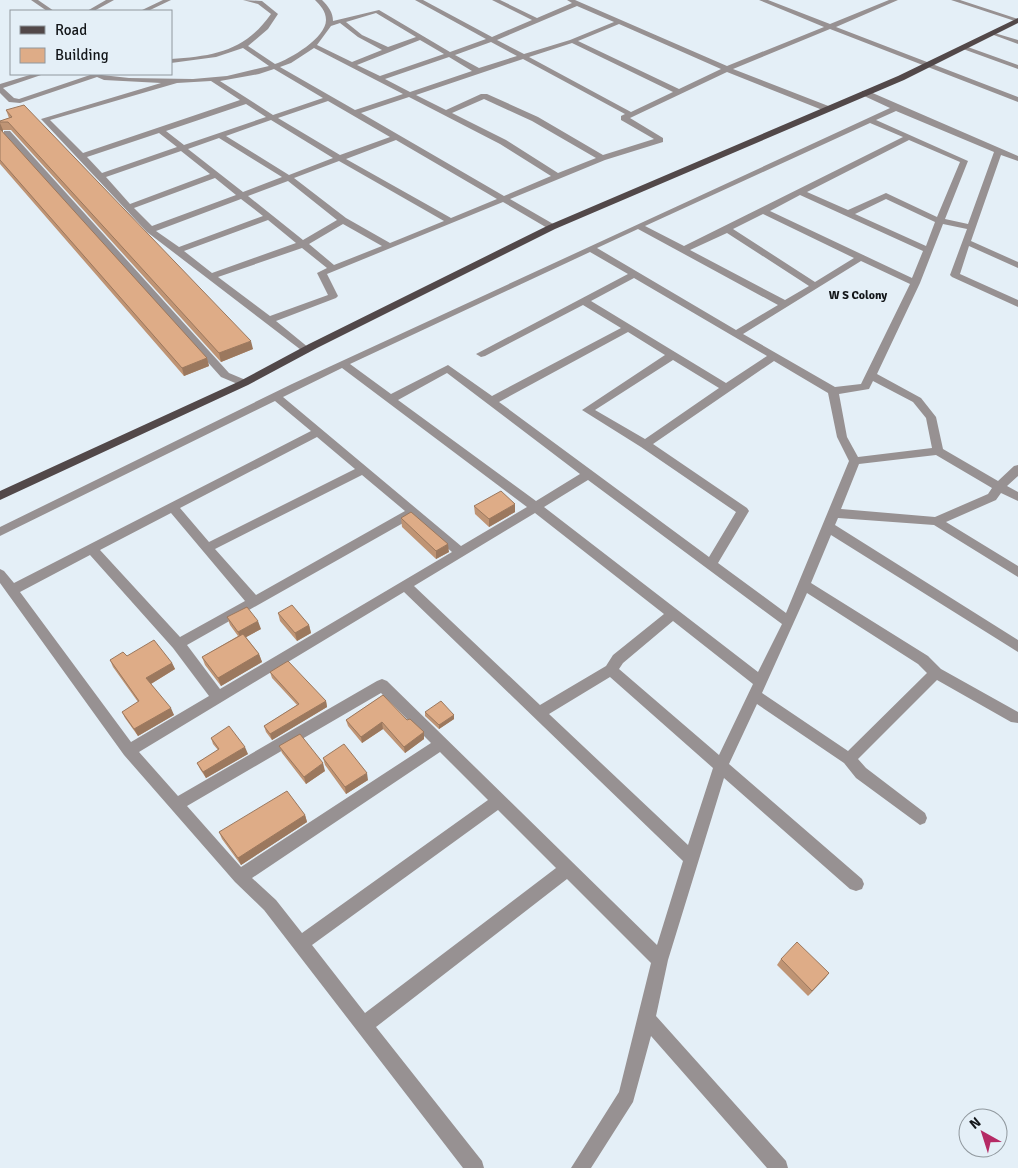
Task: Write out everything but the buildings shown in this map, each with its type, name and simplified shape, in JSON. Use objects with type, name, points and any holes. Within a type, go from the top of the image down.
[{"type":"main road","points":[[0,496],[244,383],[305,350],[552,227],[929,66],[1017,20]]},
{"type":"street","points":[[34,0],[49,10]]},
{"type":"street","points":[[91,10],[94,5],[111,0]]},
{"type":"street","points":[[144,10],[164,0]]},
{"type":"street","points":[[172,61],[198,59],[245,47],[268,28],[275,14],[260,2],[251,0]]},
{"type":"street","points":[[100,75],[118,79],[174,82],[214,80],[275,67],[297,58],[315,46],[330,24],[328,13],[318,0]]},
{"type":"street","points":[[418,0],[632,115]]},
{"type":"street","points":[[495,0],[537,20]]},
{"type":"street","points":[[570,0],[728,69],[828,109]]},
{"type":"street","points":[[762,0],[1018,100]]},
{"type":"street","points":[[269,320],[333,296],[322,274],[602,158],[660,140],[624,118],[728,69],[895,0]]},
{"type":"street","points":[[954,0],[1017,20]]},
{"type":"street","points":[[379,79],[490,40],[578,3]]},
{"type":"street","points":[[330,24],[377,11],[478,71]]},
{"type":"street","points":[[342,22],[360,36],[388,50]]},
{"type":"street","points":[[354,113],[478,71],[523,58],[618,22]]},
{"type":"street","points":[[993,33],[1018,42]]},
{"type":"street","points":[[350,64],[421,37]]},
{"type":"street","points":[[572,41],[680,92]]},
{"type":"street","points":[[315,46],[503,142],[557,176]]},
{"type":"street","points":[[245,47],[275,67],[552,227]]},
{"type":"street","points":[[965,48],[1018,68]]},
{"type":"street","points":[[37,75],[0,87],[12,100],[20,101],[93,75]]},
{"type":"street","points":[[214,80],[272,118],[450,221]]},
{"type":"street","points":[[174,82],[44,119],[82,156],[150,230],[269,320],[305,350]]},
{"type":"street","points":[[865,93],[1018,159]]},
{"type":"street","points":[[445,113],[484,96],[535,119],[602,158]]},
{"type":"street","points":[[100,176],[330,98]]},
{"type":"street","points":[[82,156],[246,102]]},
{"type":"street","points":[[0,532],[343,364],[590,248],[896,108]]},
{"type":"street","points":[[865,387],[915,283],[964,161],[870,120]]},
{"type":"street","points":[[160,130],[334,269]]},
{"type":"street","points":[[7,133],[225,375],[244,383]]},
{"type":"street","points":[[220,135],[288,178],[344,220],[389,246]]},
{"type":"street","points":[[150,230],[396,137]]},
{"type":"street","points":[[682,250],[909,137]]},
{"type":"street","points":[[998,151],[955,275],[1018,304]]},
{"type":"street","points":[[129,207],[216,175]]},
{"type":"street","points":[[800,192],[928,250]]},
{"type":"street","points":[[847,214],[886,196],[940,221],[972,227]]},
{"type":"street","points":[[763,211],[915,283]]},
{"type":"street","points":[[177,251],[269,217]]},
{"type":"street","points":[[212,276],[303,244],[344,220]]},
{"type":"street","points":[[639,226],[784,304]]},
{"type":"street","points":[[727,229],[815,286]]},
{"type":"street","points":[[966,242],[1018,266]]},
{"type":"street","points":[[590,248],[833,390],[892,387]]},
{"type":"street","points":[[736,334],[862,257]]},
{"type":"street","points":[[481,354],[635,274]]},
{"type":"street","points":[[584,301],[726,388]]},
{"type":"street","points":[[492,401],[629,328]]},
{"type":"street","points":[[673,355],[587,410],[645,444],[743,511],[711,565]]},
{"type":"street","points":[[645,444],[774,356]]},
{"type":"street","points":[[343,364],[536,507],[673,614],[758,689],[849,759],[861,773],[920,818]]},
{"type":"street","points":[[391,400],[448,368],[789,622]]},
{"type":"street","points":[[871,375],[917,400],[931,417],[938,451]]},
{"type":"street","points":[[833,390],[842,437],[855,461]]},
{"type":"street","points":[[276,396],[460,552]]},
{"type":"street","points":[[12,590],[318,432]]},
{"type":"street","points":[[855,461],[938,451],[1018,497]]},
{"type":"street","points":[[580,1168],[627,1096],[660,960],[721,766],[789,622],[855,461]]},
{"type":"street","points":[[936,521],[992,497],[1018,469]]},
{"type":"street","points":[[207,548],[363,470]]},
{"type":"street","points":[[129,751],[588,474]]},
{"type":"street","points":[[172,508],[254,602]]},
{"type":"street","points":[[178,644],[413,512]]},
{"type":"street","points":[[834,513],[936,521],[1018,572]]},
{"type":"street","points":[[828,527],[1018,647]]},
{"type":"street","points":[[92,549],[178,644],[219,698]]},
{"type":"street","points":[[0,574],[129,751],[178,804],[240,877],[270,905],[365,1024],[475,1168]]},
{"type":"street","points":[[405,585],[693,860]]},
{"type":"street","points":[[804,585],[923,660],[936,673],[1016,718]]},
{"type":"street","points":[[539,713],[611,670],[618,659],[673,614]]},
{"type":"street","points":[[611,670],[856,884]]},
{"type":"street","points":[[849,759],[936,673]]},
{"type":"street","points":[[178,804],[382,685],[660,960]]},
{"type":"street","points":[[240,877],[441,744]]},
{"type":"street","points":[[301,943],[500,800]]},
{"type":"street","points":[[365,1024],[567,869]]},
{"type":"street","points":[[647,1019],[779,1168]]},
{"type":"district","name":"W S Colony","points":[[858,295]]}]
